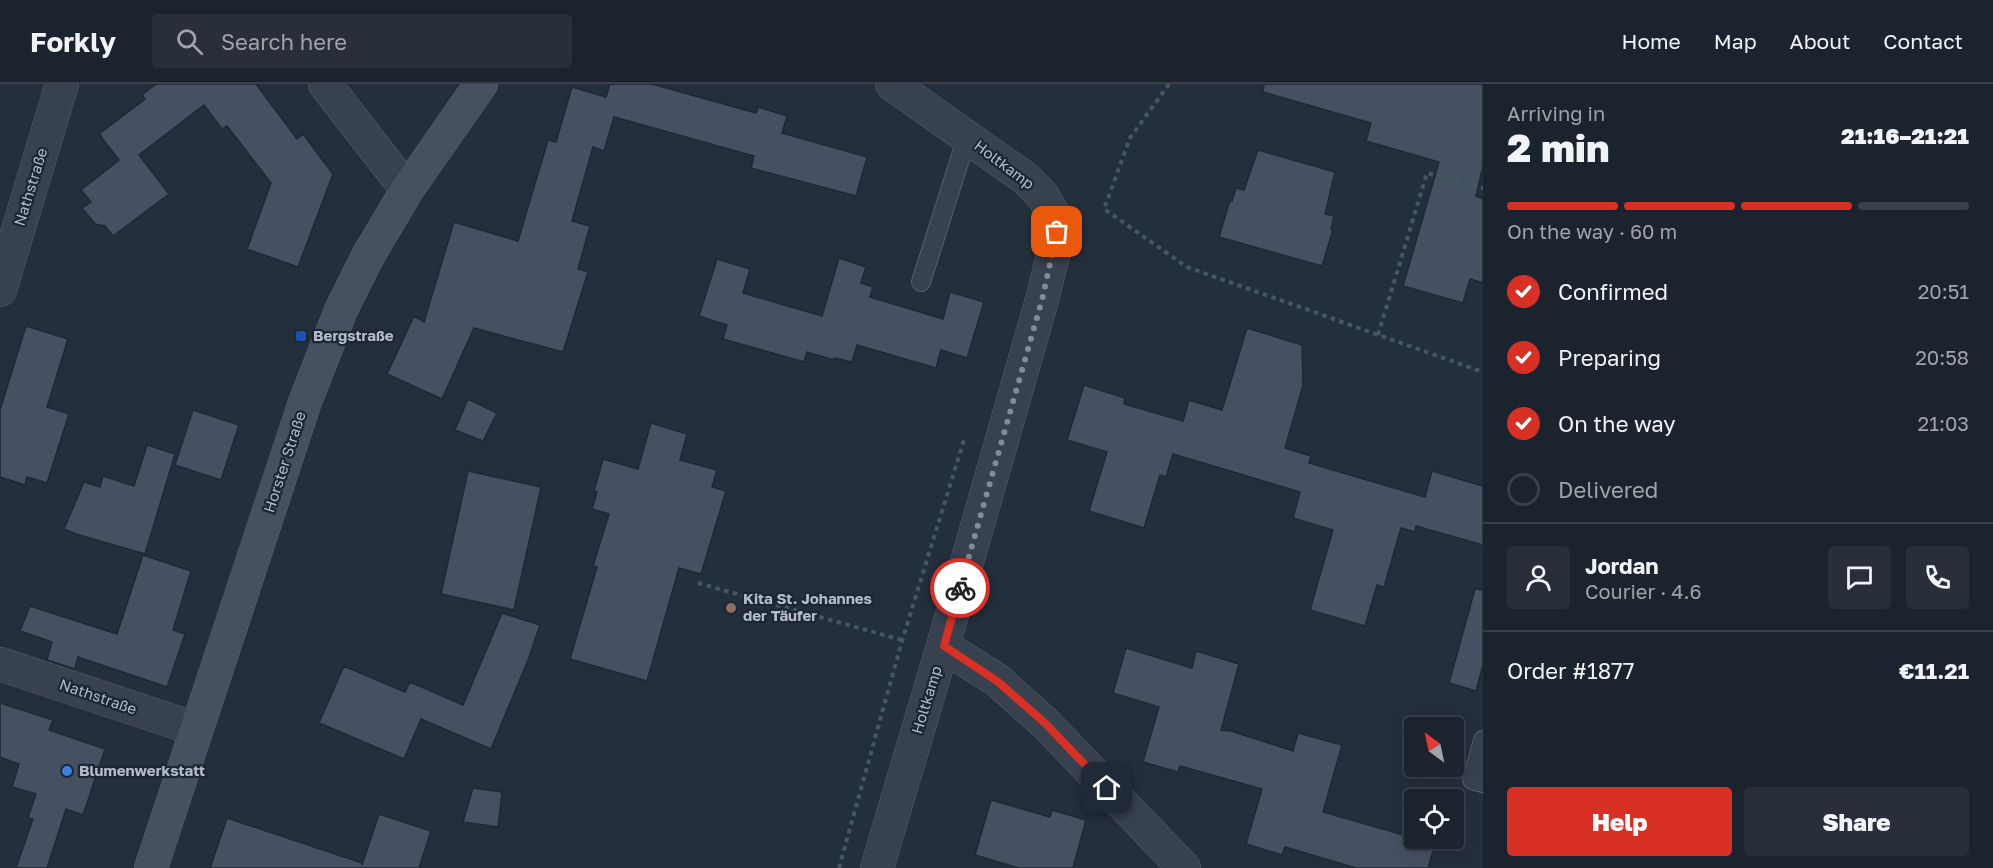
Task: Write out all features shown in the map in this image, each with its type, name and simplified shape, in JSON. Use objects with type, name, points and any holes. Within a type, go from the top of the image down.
[{"type":"street","name":"Nathstraße","points":[[0,290],[62,84]]},
{"type":"street","points":[[325,84],[407,190]]},
{"type":"street","name":"Horster Straße","points":[[151,868],[305,402],[341,310],[368,256],[407,190],[481,84]]},
{"type":"street","name":"Holtkamp","points":[[877,868],[944,646],[1042,300],[1057,232],[1057,220],[1042,195],[1025,178],[892,84]]},
{"type":"street","points":[[944,646],[997,681],[1046,724],[1184,868]]},
{"type":"street","name":"Nathstraße","points":[[0,664],[196,729]]},
{"type":"lane","points":[[921,282],[967,137]]},
{"type":"lane","points":[[1483,740],[1472,780],[1483,783]]},
{"type":"path","points":[[1169,84],[1130,138],[1104,209],[1187,267],[1483,372]]},
{"type":"path","points":[[1378,335],[1427,173],[1483,188]]},
{"type":"path","points":[[839,868],[902,640],[965,435]]},
{"type":"path","points":[[698,583],[902,640]]},
{"type":"building","points":[[156,84],[256,84],[297,139],[303,134],[333,174],[298,267],[247,249],[271,183],[227,126],[222,129],[204,105],[139,155],[169,194],[113,236],[105,226],[95,224],[82,208],[91,202],[81,190],[119,160],[99,134],[145,99],[142,95]]},
{"type":"building","points":[[610,84],[652,84],[756,113],[758,107],[787,116],[782,133],[867,157],[856,196],[751,168],[754,156],[614,117],[604,151],[593,147],[572,221],[590,226],[578,269],[588,272],[563,352],[474,328],[442,399],[387,374],[414,316],[424,322],[454,222],[518,241],[548,140],[556,142],[572,87],[606,97]]},
{"type":"building","points":[[1264,84],[1483,84],[1483,166],[1476,196],[1483,199],[1483,283],[1470,279],[1463,303],[1403,286],[1439,162],[1366,141],[1371,123],[1263,92]]},
{"type":"building","points":[[1258,150],[1335,172],[1325,214],[1334,216],[1331,229],[1333,230],[1322,266],[1219,237],[1230,200],[1232,201],[1236,188],[1244,190]]},
{"type":"building","points":[[839,258],[866,267],[861,283],[873,287],[870,297],[943,319],[950,292],[984,302],[967,358],[941,350],[936,368],[857,345],[852,362],[834,358],[834,360],[807,352],[804,362],[723,339],[727,325],[699,316],[717,259],[750,269],[743,293],[822,316]]},
{"type":"building","points":[[26,326],[68,339],[47,407],[69,414],[47,483],[27,477],[25,485],[0,477],[0,410]]},
{"type":"building","points":[[1247,328],[1302,345],[1303,385],[1285,448],[1311,456],[1309,463],[1425,497],[1432,471],[1483,486],[1483,545],[1416,526],[1415,532],[1401,528],[1384,587],[1377,585],[1365,626],[1310,610],[1333,530],[1293,518],[1300,492],[1173,454],[1166,477],[1160,475],[1144,528],[1089,511],[1107,452],[1067,440],[1084,385],[1125,398],[1124,404],[1183,421],[1189,400],[1222,410]]},
{"type":"building","points":[[468,399],[497,413],[483,441],[455,430]]},
{"type":"building","points":[[193,410],[239,425],[221,480],[175,465]]},
{"type":"building","points":[[651,423],[687,434],[680,460],[717,470],[712,487],[726,491],[701,574],[679,568],[647,681],[570,659],[597,567],[593,566],[609,514],[592,509],[597,492],[594,491],[603,459],[638,469]]},
{"type":"building","points":[[147,445],[175,454],[145,554],[64,529],[84,482],[100,487],[103,476],[134,486]]},
{"type":"building","points":[[468,471],[541,487],[514,610],[441,594]]},
{"type":"building","points":[[143,555],[191,571],[173,630],[185,634],[167,687],[78,657],[75,669],[47,660],[52,642],[20,631],[30,606],[117,634]]},
{"type":"building","points":[[1475,589],[1483,590],[1483,665],[1476,691],[1449,683]]},
{"type":"building","points":[[502,613],[540,625],[491,749],[421,719],[404,759],[319,723],[344,666],[405,692],[410,682],[463,705]]},
{"type":"building","points":[[1126,648],[1192,668],[1196,651],[1239,664],[1221,730],[1231,731],[1293,751],[1298,733],[1342,745],[1323,812],[1404,835],[1404,849],[1434,849],[1428,868],[1356,868],[1285,847],[1282,855],[1246,844],[1262,789],[1180,766],[1178,772],[1143,762],[1159,707],[1113,693]]},
{"type":"building","points":[[0,703],[53,720],[49,730],[105,749],[83,815],[66,809],[47,868],[16,868],[33,819],[28,818],[36,794],[12,787],[19,764],[0,757]]},
{"type":"building","points":[[473,788],[502,792],[498,827],[463,822]]},
{"type":"building","points":[[991,800],[1050,817],[1052,810],[1086,820],[1073,868],[1019,868],[975,855]]},
{"type":"building","points":[[379,814],[431,831],[419,868],[210,868],[227,818],[362,863],[362,865]]},
{"type":"way so far","points":[[960,588],[1042,300],[1057,232]]},
{"type":"place","name":"Bergstraße","points":[[301,336]]},
{"type":"place","name":"Kita St. Johannes der Täufer","points":[[731,608]]},
{"type":"place","name":"Blumenwerkstatt","points":[[67,771]]},
{"type":"route","points":[[960,588],[944,646],[997,681],[1046,724],[1107,788]]}]
